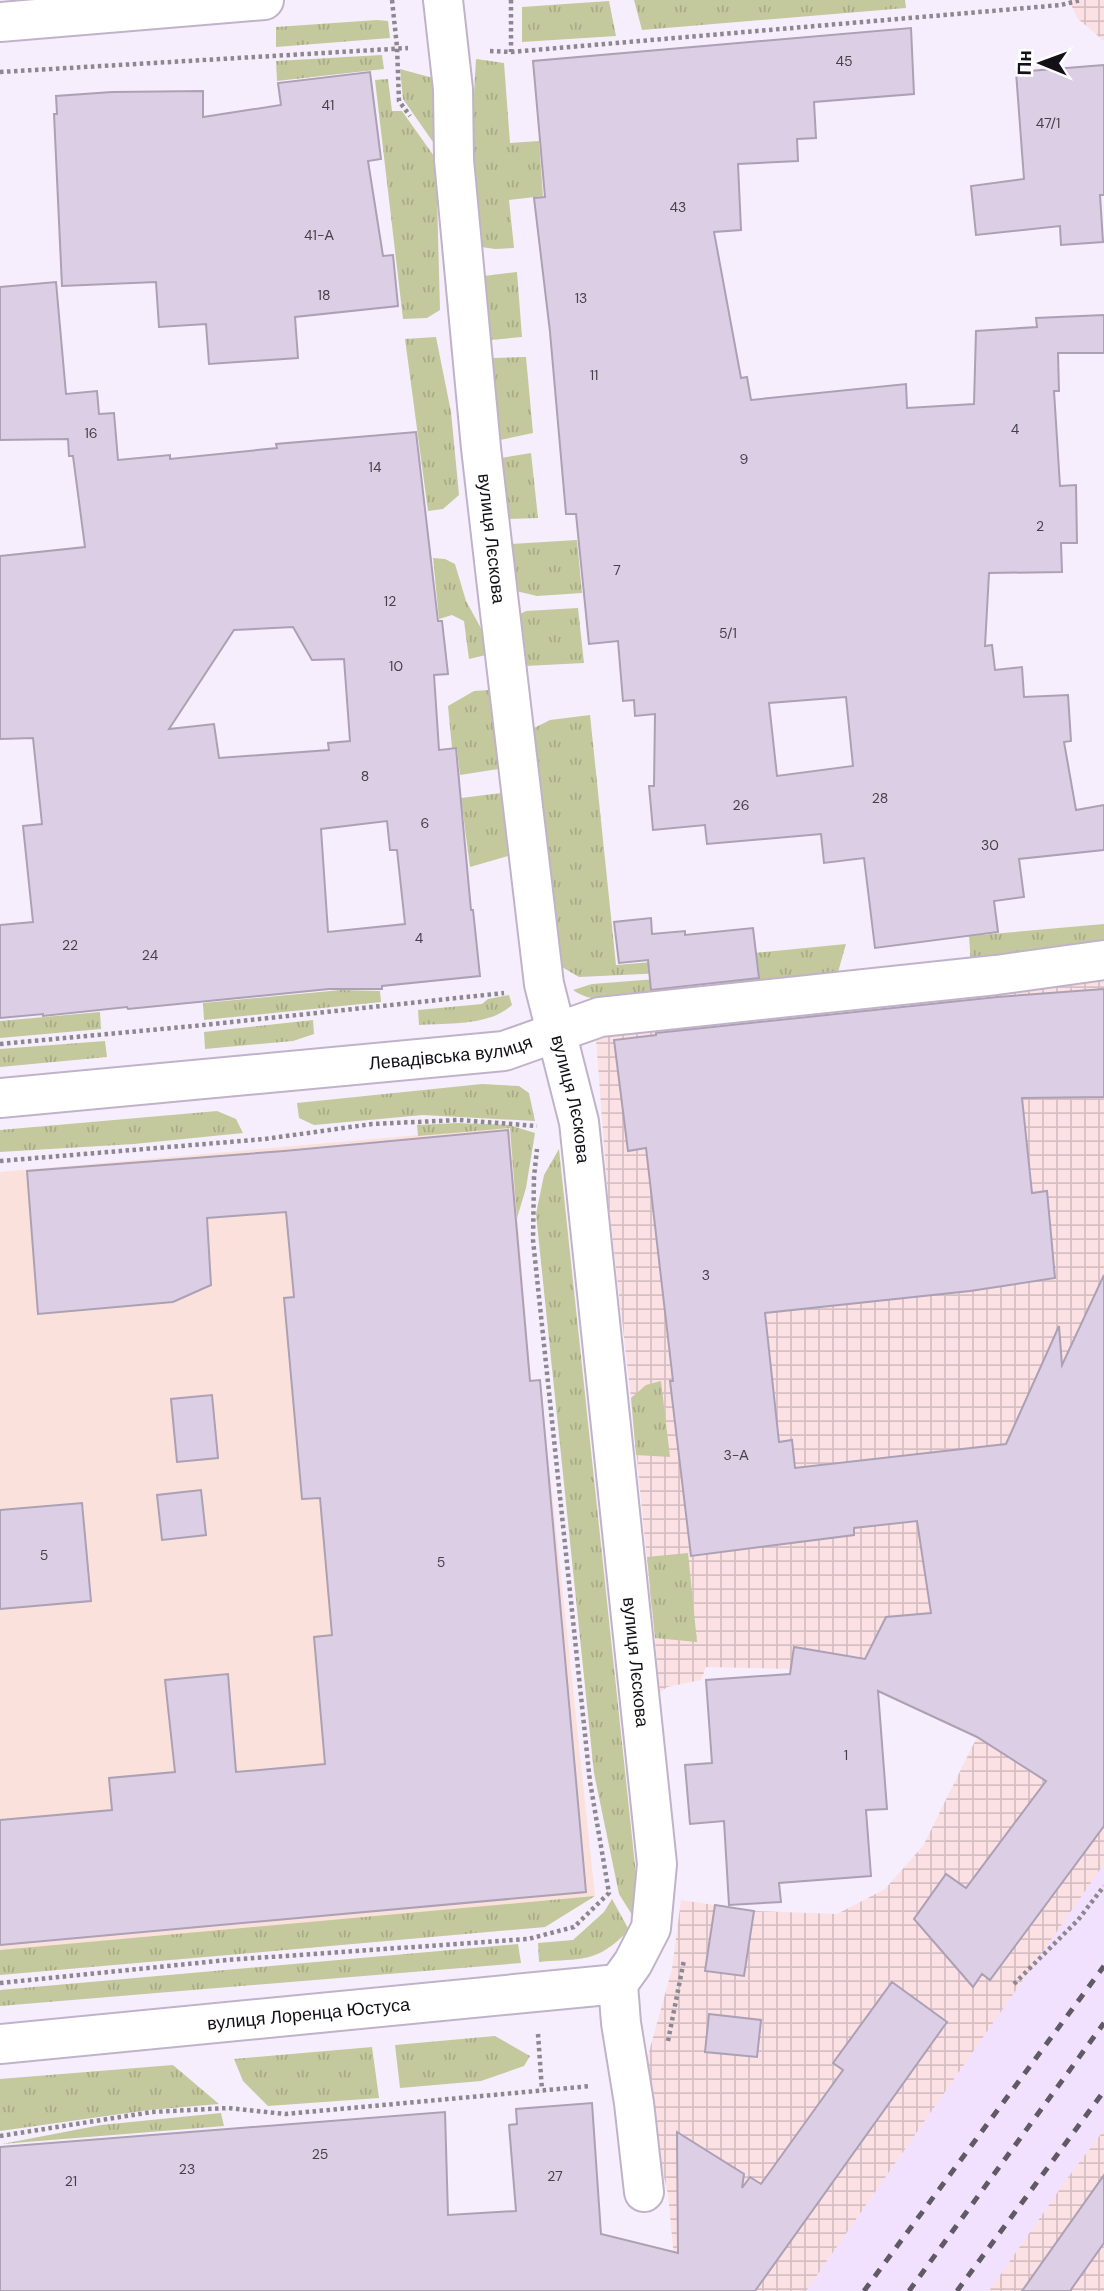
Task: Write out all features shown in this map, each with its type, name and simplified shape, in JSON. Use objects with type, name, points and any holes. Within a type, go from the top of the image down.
[{"type":"street","points":[[0,22],[264,0]]},
{"type":"street","name":"вулиця Лєскова","points":[[443,0],[453,89],[454,160],[482,459],[544,984],[579,1122],[657,1864],[651,1928],[633,1963],[618,1984]]},
{"type":"street","name":"Левадівська вулиця","points":[[0,1098],[504,1051],[600,1017],[996,975],[1104,960]]},
{"type":"street","points":[[618,1984],[644,2192]]},
{"type":"street","name":"вулиця Лоренца Юстуса","points":[[0,2044],[618,1984]]},
{"type":"path","points":[[511,0],[511,52]]},
{"type":"path","points":[[0,72],[397,47],[511,52],[1061,5],[1082,0]]},
{"type":"path","points":[[0,1161],[265,1139],[372,1124],[459,1120],[541,1126],[579,1122]]},
{"type":"path","points":[[0,1983],[227,1960],[528,1939],[574,1927],[609,1893],[590,1782],[533,1240],[534,1177],[541,1126]]},
{"type":"path","points":[[1014,1984],[1078,1920],[1104,1886]]},
{"type":"path","points":[[0,2136],[152,2112],[228,2108],[285,2114],[630,2083],[662,2069],[686,1947]]},
{"type":"shaded area","points":[[1069,0],[1104,0],[1104,41],[1077,18]]},
{"type":"shaded area","points":[[1104,974],[1104,1864],[806,2291],[677,2291],[668,2194],[657,2148],[647,2059],[672,1969],[681,1900],[754,1911],[837,1914],[885,1889],[923,1846],[977,1737],[855,1680],[791,1669],[706,1667],[701,1680],[667,1687],[660,1693],[608,1199],[596,1039],[618,1026]]},
{"type":"shaded area","points":[[510,1127],[531,1380],[540,1379],[595,1896],[545,1927],[0,1975],[0,1172]]},
{"type":"shaded area","points":[[1104,1864],[1104,2130],[989,2291],[806,2291]]},
{"type":"shaded area","points":[[1104,2130],[1104,2291],[989,2291],[1069,2176]]},
{"type":"green space","points":[[634,0],[905,0],[906,8],[642,30]]},
{"type":"green space","points":[[609,1],[616,36],[522,42],[522,7]]},
{"type":"green space","points":[[388,21],[390,38],[276,47],[276,27]]},
{"type":"green space","points":[[382,55],[384,69],[277,81],[276,61]]},
{"type":"green space","points":[[476,59],[504,63],[510,143],[539,141],[543,196],[509,200],[514,248],[481,247],[471,146]]},
{"type":"green space","points":[[400,69],[433,78],[440,152],[403,99]]},
{"type":"green space","points":[[388,79],[392,111],[402,111],[436,159],[440,310],[427,318],[403,319],[375,80]]},
{"type":"green space","points":[[517,272],[522,337],[490,340],[484,276]]},
{"type":"green space","points":[[436,337],[451,412],[459,495],[443,509],[428,511],[405,339]]},
{"type":"green space","points":[[526,357],[533,433],[500,440],[492,358]]},
{"type":"green space","points":[[531,453],[538,518],[508,519],[501,458]]},
{"type":"green space","points":[[577,540],[582,593],[537,596],[516,591],[511,544]]},
{"type":"green space","points":[[433,558],[445,559],[455,564],[466,601],[482,630],[486,655],[469,659],[464,621],[452,615],[439,619]]},
{"type":"green space","points":[[578,608],[584,663],[525,666],[518,615],[526,611]]},
{"type":"green space","points":[[490,690],[498,769],[460,775],[457,748],[452,748],[448,706],[474,691]]},
{"type":"green space","points":[[590,715],[616,965],[687,959],[685,972],[579,977],[562,967],[532,729],[550,720]]},
{"type":"green space","points":[[501,793],[508,856],[470,867],[461,798]]},
{"type":"green space","points":[[1104,924],[1104,949],[971,965],[969,936]]},
{"type":"green space","points":[[846,944],[836,979],[721,990],[712,957]]},
{"type":"green space","points":[[695,976],[698,992],[634,1000],[600,1000],[573,990],[592,984]]},
{"type":"green space","points":[[341,990],[380,991],[381,1002],[204,1020],[203,1003]]},
{"type":"green space","points":[[509,995],[512,1005],[492,1017],[468,1022],[419,1025],[418,1010],[482,1004],[488,999]]},
{"type":"green space","points":[[100,1012],[101,1029],[0,1038],[0,1021]]},
{"type":"green space","points":[[313,1020],[314,1034],[293,1041],[205,1049],[204,1032]]},
{"type":"green space","points":[[105,1041],[107,1057],[0,1067],[0,1049]]},
{"type":"green space","points":[[482,1084],[519,1086],[529,1093],[535,1121],[423,1115],[314,1125],[299,1118],[297,1103]]},
{"type":"green space","points":[[217,1111],[236,1119],[243,1133],[134,1144],[0,1152],[0,1130]]},
{"type":"green space","points":[[417,1125],[509,1125],[535,1133],[526,1188],[517,1218],[510,1128],[418,1136]]},
{"type":"green space","points":[[559,1149],[639,1903],[634,1918],[619,1894],[594,1773],[536,1214],[544,1175]]},
{"type":"green space","points":[[661,1381],[670,1457],[636,1455],[631,1398],[646,1385]]},
{"type":"green space","points":[[688,1553],[697,1642],[655,1638],[647,1557]]},
{"type":"green space","points":[[595,1896],[545,1927],[0,1975],[0,1950]]},
{"type":"green space","points":[[612,1899],[629,1930],[617,1941],[598,1954],[588,1957],[539,1962],[538,1943],[573,1940],[604,1912]]},
{"type":"green space","points":[[518,1944],[521,1963],[0,2006],[0,1990]]},
{"type":"green space","points":[[495,2036],[530,2056],[524,2066],[481,2081],[400,2088],[395,2045]]},
{"type":"green space","points":[[372,2047],[379,2098],[268,2106],[243,2081],[234,2059]]},
{"type":"green space","points":[[173,2065],[219,2104],[149,2110],[0,2131],[0,2079]]},
{"type":"green space","points":[[221,2113],[224,2126],[2,2144],[101,2125]]},
{"type":"building","points":[[911,28],[914,94],[814,102],[816,138],[797,139],[798,161],[738,164],[741,230],[714,232],[741,378],[747,377],[751,400],[906,384],[907,408],[974,404],[976,331],[1037,327],[1036,318],[1104,315],[1104,353],[1058,353],[1059,391],[1054,391],[1060,486],[1076,485],[1077,543],[1061,543],[1062,572],[989,573],[985,646],[992,645],[995,670],[1022,667],[1024,697],[1068,695],[1071,741],[1064,742],[1076,810],[1104,805],[1104,850],[1019,859],[1024,897],[994,901],[998,932],[875,948],[864,858],[824,863],[821,834],[707,844],[705,825],[653,830],[649,786],[654,786],[655,714],[635,716],[634,700],[623,701],[618,641],[589,644],[576,514],[566,514],[550,332],[534,198],[545,197],[533,61]],"holes":[[[846,697],[853,766],[777,776],[769,703]]]},
{"type":"building","points":[[1104,65],[1104,195],[1100,195],[1103,242],[1061,245],[1060,226],[976,235],[971,186],[1024,179],[1016,72]]},
{"type":"building","points":[[370,72],[381,159],[368,161],[383,256],[393,255],[398,306],[295,317],[298,358],[209,364],[206,324],[159,327],[156,282],[62,286],[54,114],[57,114],[56,96],[203,91],[203,117],[281,105],[278,83]]},
{"type":"building","points":[[56,282],[66,394],[97,391],[99,414],[114,413],[118,460],[170,455],[170,459],[277,448],[276,444],[416,432],[438,621],[442,621],[448,674],[434,675],[439,750],[456,748],[480,976],[382,986],[382,989],[329,989],[128,1009],[0,1018],[0,925],[33,922],[23,826],[42,824],[33,738],[0,739],[0,556],[85,547],[73,456],[69,456],[68,439],[0,440],[0,287]],"holes":[[[293,627],[312,660],[344,659],[350,741],[328,743],[329,750],[219,758],[214,724],[169,729],[234,630]],[[387,821],[390,850],[397,850],[405,924],[328,932],[321,829]]]},
{"type":"building","points":[[651,918],[652,934],[685,931],[685,935],[753,928],[759,978],[651,990],[648,960],[619,963],[614,922]]},
{"type":"building","points":[[1104,989],[1104,1097],[1022,1098],[1032,1193],[1047,1191],[1055,1278],[970,1291],[765,1313],[779,1442],[792,1440],[795,1468],[1006,1444],[1059,1326],[1062,1365],[1104,1275],[1104,1826],[990,1980],[982,1974],[973,1987],[914,1919],[946,1874],[966,1888],[1046,1781],[977,1737],[878,1691],[887,1809],[866,1810],[871,1876],[779,1883],[781,1902],[729,1905],[724,1821],[690,1824],[685,1765],[712,1763],[706,1680],[790,1674],[794,1647],[865,1659],[886,1617],[931,1613],[917,1521],[854,1528],[854,1535],[691,1556],[646,1148],[628,1151],[614,1040],[656,1033],[997,997]]},
{"type":"building","points":[[508,1130],[530,1381],[540,1380],[586,1892],[0,1945],[0,1820],[112,1810],[109,1778],[175,1772],[165,1680],[228,1674],[236,1772],[325,1764],[314,1637],[332,1635],[320,1498],[302,1499],[284,1298],[294,1297],[286,1212],[207,1218],[211,1285],[173,1302],[38,1314],[27,1171]]},
{"type":"building","points":[[212,1395],[218,1458],[177,1462],[171,1399]]},
{"type":"building","points":[[201,1490],[206,1535],[162,1540],[157,1495]]},
{"type":"building","points":[[82,1503],[91,1601],[0,1609],[0,1510]]},
{"type":"building","points":[[715,1905],[754,1911],[744,1976],[705,1971]]},
{"type":"building","points":[[892,1982],[947,2022],[755,2291],[0,2291],[0,2147],[445,2112],[448,2215],[516,2211],[509,2125],[517,2124],[516,2109],[592,2103],[601,2234],[678,2253],[677,2132],[744,2174],[742,2188],[750,2177],[761,2184],[843,2070],[833,2063]]},
{"type":"building","points":[[709,2014],[761,2020],[757,2057],[705,2052]]},
{"type":"building","points":[[1104,2175],[1104,2243],[1070,2291],[1022,2291]]},
{"type":"railway","points":[[864,2291],[1104,1966]]},
{"type":"railway","points":[[909,2291],[1104,2023]]},
{"type":"railway","points":[[957,2291],[1104,2091]]}]
